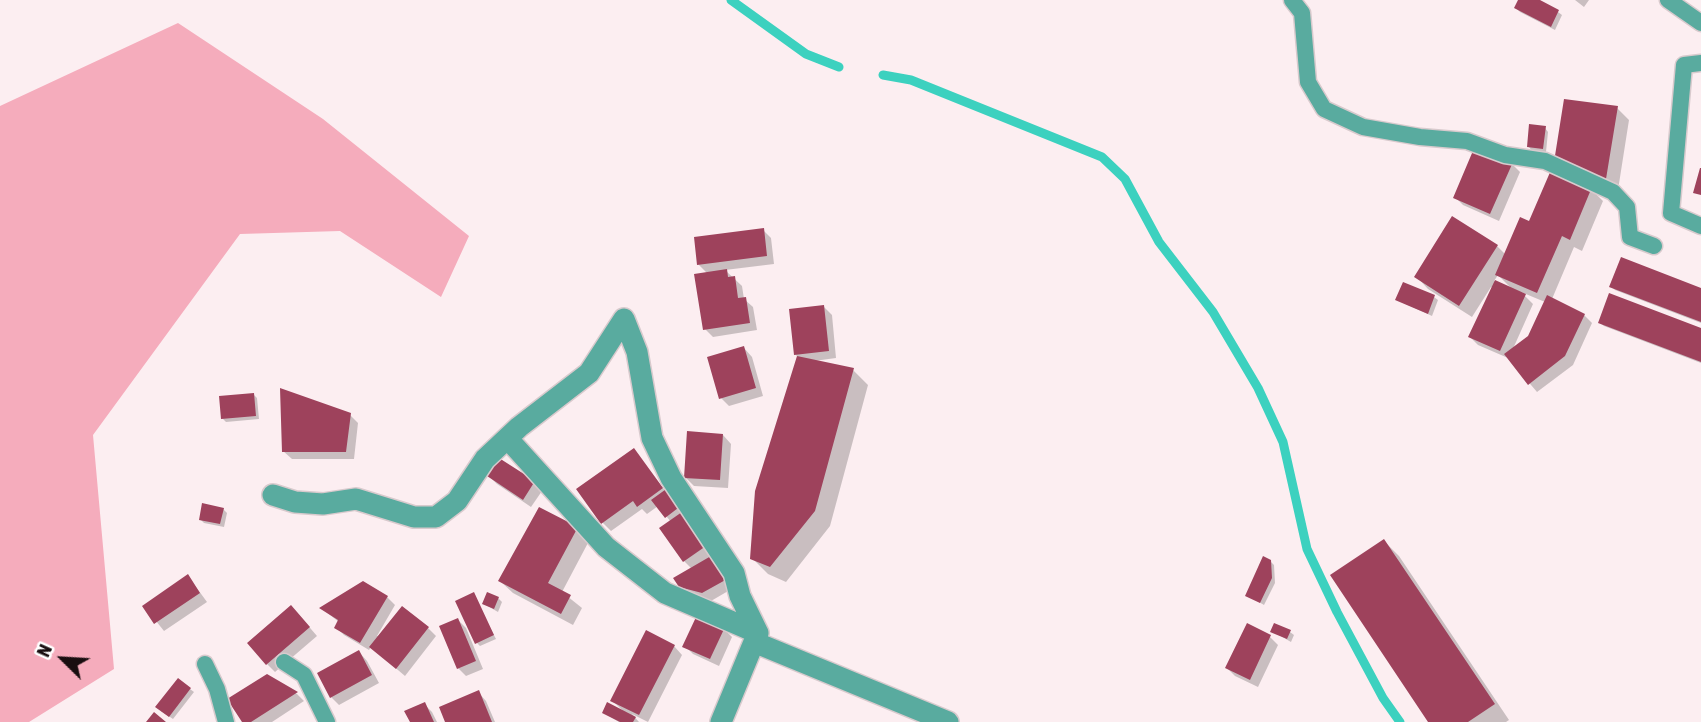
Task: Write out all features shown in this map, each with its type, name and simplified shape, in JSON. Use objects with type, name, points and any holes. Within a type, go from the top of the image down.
[{"type":"street","points":[[273,495],[295,502],[323,504],[356,499],[414,517],[436,517],[457,501],[485,459],[508,439],[589,373],[624,319],[637,352],[652,438],[671,478],[734,573],[740,596],[758,633],[665,593],[606,547],[508,439]]},
{"type":"street","points":[[721,722],[754,642],[948,722]]},
{"type":"lane","points":[[1292,0],[1302,12],[1308,82],[1324,109],[1363,127],[1420,137],[1467,141],[1505,155],[1545,161],[1613,192],[1627,207],[1630,237],[1654,246]]},
{"type":"lane","points":[[1668,0],[1701,23]]},
{"type":"lane","points":[[1701,63],[1684,65],[1671,213],[1701,226]]},
{"type":"lane","points":[[284,662],[304,675],[327,722]]},
{"type":"lane","points":[[205,664],[226,722]]},
{"type":"shaded area","points":[[178,23],[323,119],[469,236],[441,297],[340,231],[240,234],[93,435],[114,669],[29,722],[0,722],[0,106]]},
{"type":"building","points":[[1518,0],[1540,0],[1559,10],[1551,27],[1514,8]]},
{"type":"building","points":[[1564,99],[1618,106],[1606,179],[1592,179],[1554,162]]},
{"type":"building","points":[[1529,124],[1546,126],[1543,149],[1527,147]]},
{"type":"building","points":[[1475,146],[1513,162],[1490,214],[1453,198]]},
{"type":"building","points":[[1701,168],[1701,195],[1693,193]]},
{"type":"building","points":[[1551,170],[1592,187],[1570,240],[1562,236],[1537,293],[1495,275],[1520,217],[1529,221]]},
{"type":"building","points":[[1452,216],[1498,245],[1459,306],[1414,277]]},
{"type":"building","points":[[764,228],[767,256],[697,265],[694,237]]},
{"type":"building","points":[[1621,257],[1701,288],[1701,322],[1609,287]]},
{"type":"building","points":[[727,269],[728,277],[735,276],[738,298],[746,297],[750,323],[703,330],[694,274]]},
{"type":"building","points":[[1495,280],[1526,294],[1500,351],[1468,337]]},
{"type":"building","points":[[1403,282],[1435,295],[1428,314],[1395,300]]},
{"type":"building","points":[[1609,293],[1701,328],[1701,362],[1598,323]]},
{"type":"building","points":[[1547,295],[1585,314],[1565,356],[1528,385],[1504,354],[1528,336]]},
{"type":"building","points":[[824,305],[829,351],[794,355],[789,309]]},
{"type":"building","points":[[744,346],[756,388],[719,399],[707,357]]},
{"type":"building","points":[[797,356],[854,368],[815,511],[770,567],[750,559],[755,491]]},
{"type":"building","points":[[280,388],[351,413],[346,452],[282,452]]},
{"type":"building","points":[[254,393],[256,416],[221,419],[219,396]]},
{"type":"building","points":[[687,431],[723,434],[720,480],[684,478]]},
{"type":"building","points":[[634,448],[663,488],[637,507],[633,501],[601,524],[576,489]]},
{"type":"building","points":[[499,458],[535,481],[523,500],[487,476]]},
{"type":"building","points":[[669,487],[682,505],[665,518],[651,500]]},
{"type":"building","points":[[202,503],[224,508],[220,524],[199,520]]},
{"type":"building","points":[[539,507],[578,527],[548,583],[571,595],[561,614],[498,581]]},
{"type":"building","points":[[682,512],[706,546],[683,562],[659,528]]},
{"type":"building","points":[[1384,539],[1495,704],[1468,722],[1428,722],[1330,575]]},
{"type":"building","points":[[711,556],[729,578],[702,593],[679,587],[673,578]]},
{"type":"building","points":[[1263,556],[1271,560],[1272,578],[1260,603],[1245,596]]},
{"type":"building","points":[[188,574],[200,593],[154,624],[142,606]]},
{"type":"building","points":[[363,581],[388,596],[360,643],[334,628],[338,620],[319,608]]},
{"type":"building","points":[[474,592],[494,635],[475,644],[455,601]]},
{"type":"building","points":[[487,592],[499,597],[494,609],[482,604]]},
{"type":"building","points":[[291,605],[310,627],[266,665],[247,643]]},
{"type":"building","points":[[402,606],[429,627],[396,669],[369,647]]},
{"type":"building","points":[[697,615],[725,627],[710,659],[682,647]]},
{"type":"building","points":[[458,618],[476,661],[457,669],[439,626]]},
{"type":"building","points":[[1247,623],[1271,635],[1250,680],[1225,668]]},
{"type":"building","points":[[1274,623],[1291,630],[1287,639],[1270,632]]},
{"type":"building","points":[[646,630],[675,645],[639,715],[610,701]]},
{"type":"building","points":[[359,650],[372,675],[330,698],[317,673]]},
{"type":"building","points":[[267,674],[298,692],[251,722],[242,722],[227,699]]},
{"type":"building","points":[[178,678],[191,688],[169,717],[155,707]]},
{"type":"building","points":[[479,690],[492,722],[445,722],[439,707]]},
{"type":"building","points":[[425,702],[434,722],[410,722],[404,711]]},
{"type":"building","points":[[607,702],[636,717],[633,722],[620,722],[602,713]]},
{"type":"building","points":[[154,712],[166,722],[146,722]]},
{"type":"waterway","points":[[731,0],[806,54],[839,67]]},
{"type":"waterway","points":[[883,75],[911,80],[1102,157],[1125,179],[1159,242],[1213,312],[1258,388],[1283,442],[1307,549],[1383,698],[1400,722]]}]
